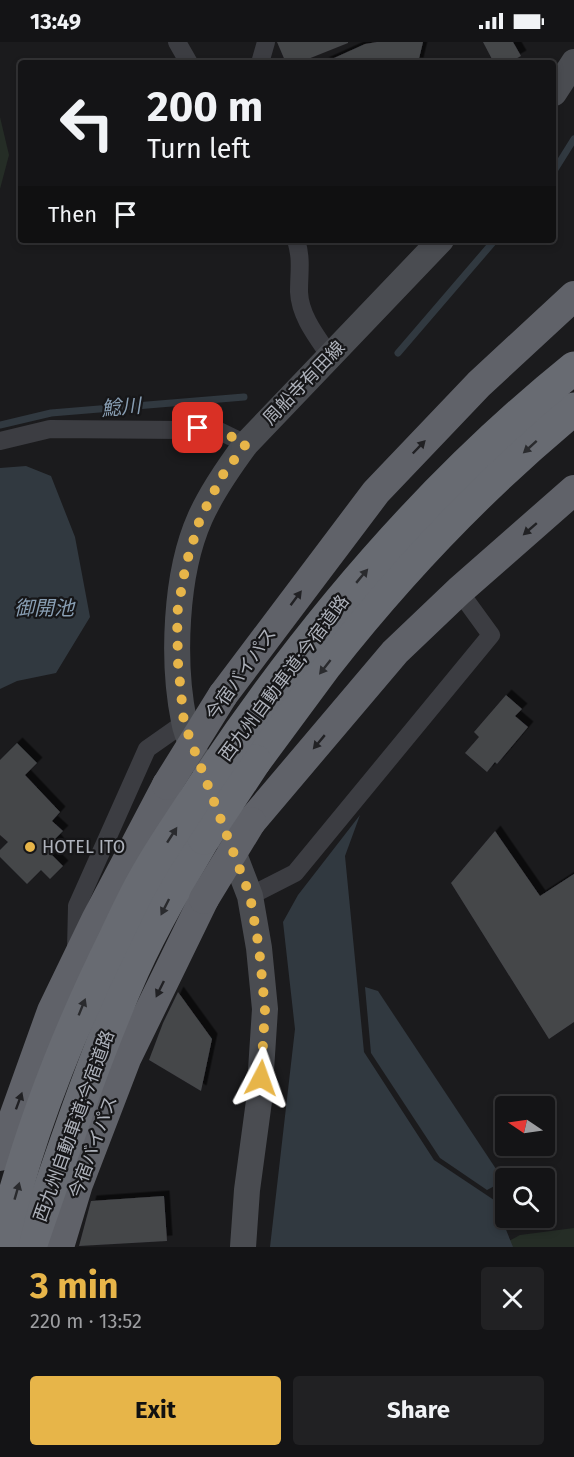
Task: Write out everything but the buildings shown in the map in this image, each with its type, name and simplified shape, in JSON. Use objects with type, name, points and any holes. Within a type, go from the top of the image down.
[{"type":"highway","name":"今宿バイパス","points":[[0,1156],[52,1011],[76,961],[167,785],[223,695],[376,492],[480,384],[574,296]]},
{"type":"highway","name":"西九州自動車道;今宿道路","points":[[1,1247],[40,1112],[91,987],[144,878],[191,805],[245,723],[304,645],[376,559],[456,473],[529,405],[574,368]]},
{"type":"highway","name":"西九州自動車道;今宿道路","points":[[30,1247],[73,1120],[133,970],[172,892],[204,838],[255,761],[319,675],[396,581],[478,493],[574,410]]},
{"type":"highway","name":"今宿バイパス","points":[[59,1247],[78,1184],[126,1059],[204,899],[251,822],[395,652],[459,591],[574,490]]},
{"type":"main road","points":[[556,90],[574,62]]},
{"type":"main road","name":"周船寺有田線","points":[[243,1247],[247,1190],[259,1101],[265,1009],[259,948],[250,896],[184,723],[178,663],[177,614],[186,564],[200,519],[222,476],[246,444],[438,243]]},
{"type":"street","points":[[177,42],[187,60]]},
{"type":"street","points":[[261,60],[266,42]]},
{"type":"street","points":[[297,243],[301,255],[299,295],[307,320],[330,356]]},
{"type":"street","points":[[0,441],[50,429],[184,430],[212,427],[246,444]]},
{"type":"street","points":[[250,896],[295,873],[491,635],[459,591]]},
{"type":"street","points":[[76,961],[77,906],[147,749],[184,723]]},
{"type":"shaded area","points":[[0,117],[9,155],[0,189]]},
{"type":"shaded area","points":[[574,1228],[574,1247],[498,1247],[520,1235]]},
{"type":"water","name":"御開池","points":[[26,466],[51,476],[75,537],[90,617],[56,673],[17,681],[0,689],[0,468]]},
{"type":"water","points":[[360,815],[345,856],[364,1052],[434,1160],[494,1200],[495,1228],[505,1228],[513,1247],[270,1247],[295,1029],[283,922],[298,895]]},
{"type":"water","points":[[365,987],[378,991],[495,1168],[495,1186],[487,1190],[440,1158],[371,1053]]},
{"type":"waterway","points":[[556,168],[574,139]]},
{"type":"waterway","points":[[398,353],[492,243]]},
{"type":"waterway","name":"鯰川","points":[[0,425],[51,413],[244,397]]},
{"type":"place","name":"HOTEL ITO","points":[[30,847]]},
{"type":"route","points":[[198,428],[212,427],[246,444],[222,476],[200,519],[186,564],[177,614],[178,663],[184,723],[250,896],[259,948],[265,1009],[261,1078]]}]
